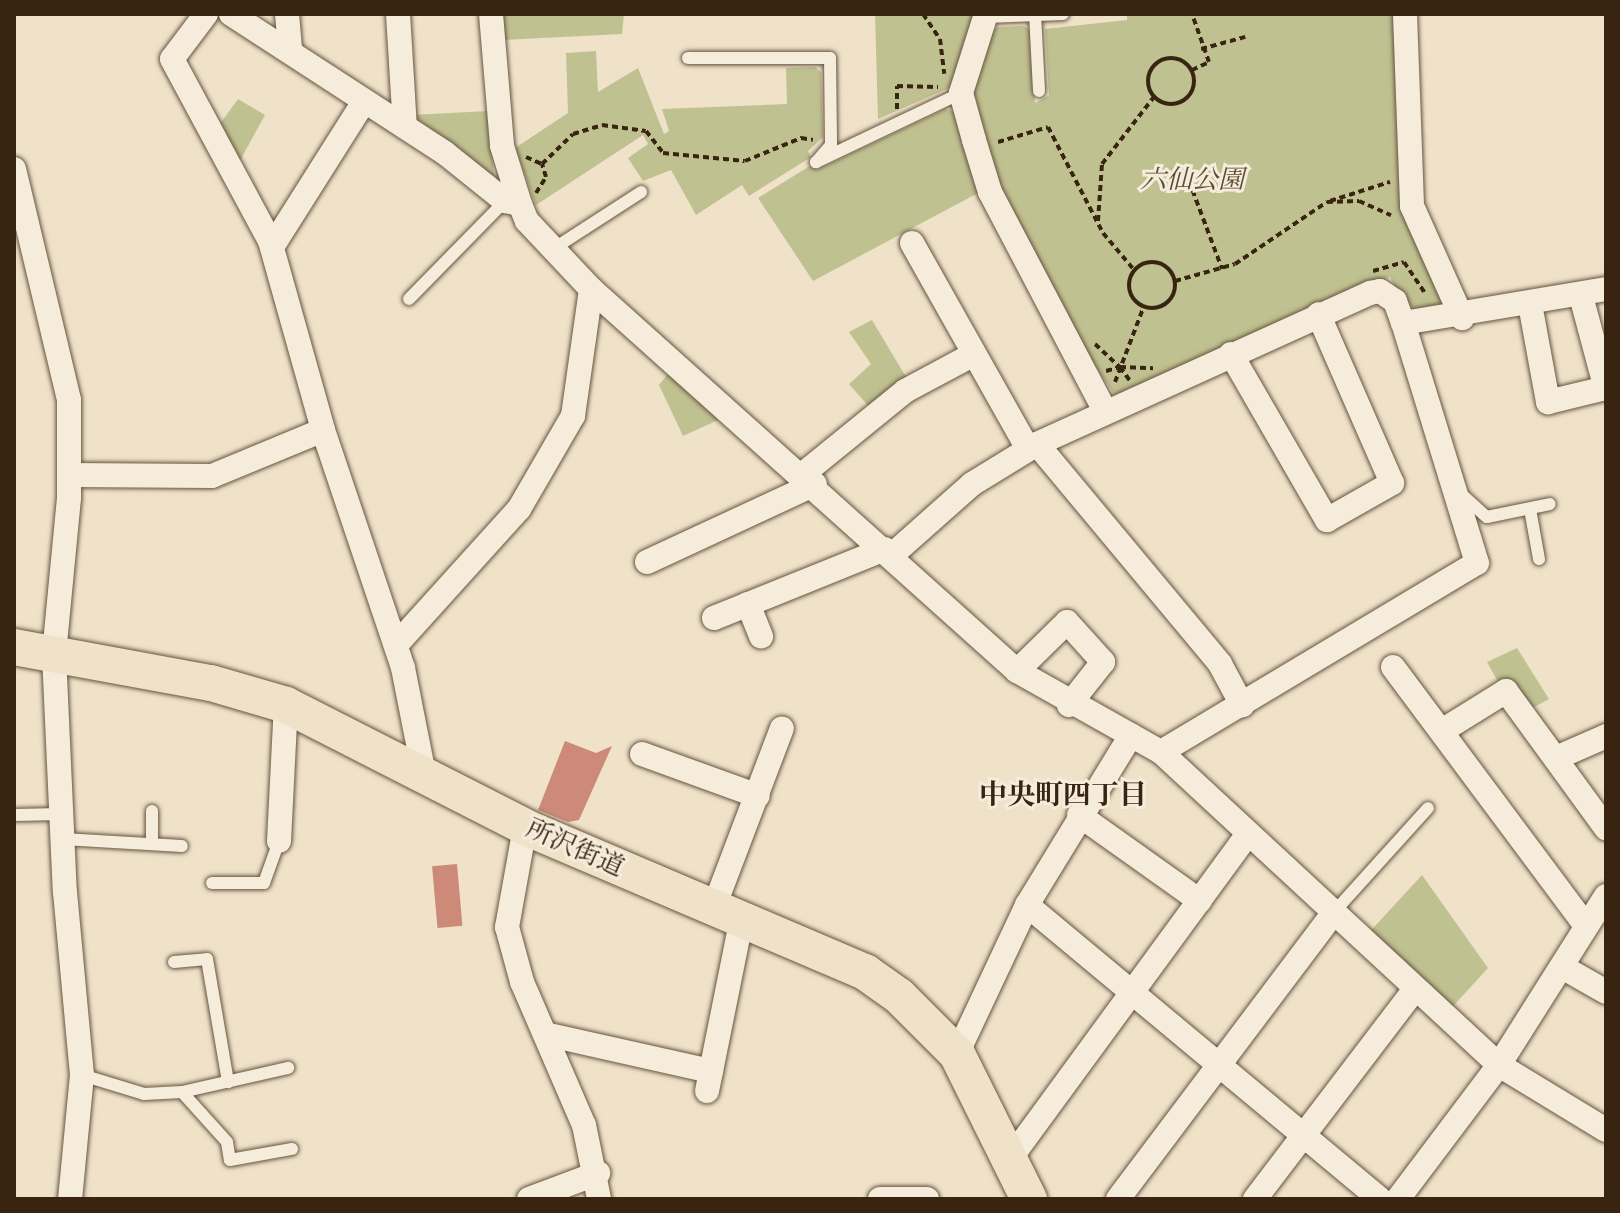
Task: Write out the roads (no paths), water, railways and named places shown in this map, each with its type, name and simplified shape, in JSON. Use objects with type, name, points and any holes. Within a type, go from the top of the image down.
[{"type":"main road","name":"所沢街道","points":[[14,647],[211,683],[286,705],[525,827],[865,972],[899,996],[957,1054],[1029,1199]]},
{"type":"street","points":[[206,14],[172,59],[272,247],[323,430],[396,645],[424,774]]},
{"type":"street","points":[[231,14],[290,50],[363,103],[405,127],[512,202],[591,289],[809,479],[1017,671],[1069,705],[1161,752],[1499,1065],[1606,1130]]},
{"type":"street","points":[[287,14],[290,50]]},
{"type":"street","points":[[398,14],[405,127]]},
{"type":"street","points":[[491,14],[502,146],[512,202]]},
{"type":"street","points":[[1405,14],[1412,206],[1462,318]]},
{"type":"street","points":[[986,15],[949,94],[990,192],[1105,411]]},
{"type":"street","points":[[272,247],[363,103]]},
{"type":"street","points":[[14,169],[23,235],[69,400],[69,475],[54,654],[63,839],[82,1075],[70,1199]]},
{"type":"street","points":[[912,243],[972,355],[1033,447],[1220,664],[1242,705]]},
{"type":"street","points":[[396,645],[519,509],[573,416],[591,289]]},
{"type":"street","points":[[1403,323],[1462,318],[1606,289]]},
{"type":"street","points":[[714,618],[889,552],[972,484],[1033,447],[1318,314],[1380,291],[1395,301],[1403,323],[1477,563],[1161,752]]},
{"type":"street","points":[[1530,304],[1548,402],[1606,388],[1581,296]]},
{"type":"street","points":[[1231,354],[1327,520],[1392,483],[1318,314]]},
{"type":"street","points":[[647,562],[695,552],[809,479],[905,391],[972,355]]},
{"type":"street","points":[[69,475],[212,476],[323,430]]},
{"type":"street","points":[[748,604],[761,637]]},
{"type":"street","points":[[1017,671],[1067,622],[1103,662],[1069,705]]},
{"type":"street","points":[[1393,667],[1445,729],[1586,926]]},
{"type":"street","points":[[1445,729],[1506,691],[1606,828]]},
{"type":"street","points":[[279,841],[286,705]]},
{"type":"street","points":[[545,1034],[709,1081],[728,912],[758,796],[782,728]]},
{"type":"street","points":[[957,1054],[1027,905],[1079,815],[1131,735]]},
{"type":"street","points":[[1556,758],[1606,736]]},
{"type":"street","points":[[642,754],[758,796]]},
{"type":"street","points":[[1079,815],[1200,901]]},
{"type":"street","points":[[525,827],[507,927],[522,982],[598,1173],[599,1199]]},
{"type":"street","points":[[1010,1159],[1134,994],[1248,834]]},
{"type":"street","points":[[1398,1199],[1499,1065],[1564,968],[1606,896]]},
{"type":"street","points":[[1027,905],[1380,1199]]},
{"type":"street","points":[[1118,1199],[1334,912]]},
{"type":"street","points":[[1564,968],[1606,992]]},
{"type":"street","points":[[1255,1199],[1416,988]]},
{"type":"street","points":[[529,1199],[598,1173]]},
{"type":"street","points":[[880,1199],[927,1199]]},
{"type":"lane","points":[[1035,14],[1039,91]]},
{"type":"lane","points":[[986,15],[1063,14]]},
{"type":"lane","points":[[688,58],[830,58],[831,145],[816,162],[949,94]]},
{"type":"lane","points":[[553,249],[641,192]]},
{"type":"lane","points":[[409,299],[512,202]]},
{"type":"lane","points":[[1456,490],[1487,517],[1550,504]]},
{"type":"lane","points":[[1530,509],[1539,559]]},
{"type":"lane","points":[[1334,912],[1428,808]]},
{"type":"lane","points":[[152,811],[152,844]]},
{"type":"lane","points":[[14,815],[62,814]]},
{"type":"lane","points":[[63,839],[182,846]]},
{"type":"lane","points":[[212,883],[264,883],[279,841]]},
{"type":"lane","points":[[174,962],[207,959],[228,1082]]},
{"type":"lane","points":[[82,1075],[144,1094],[182,1092],[288,1068]]},
{"type":"lane","points":[[182,1092],[227,1142],[230,1160],[292,1149]]},
{"type":"district","name":"中央町四丁目","points":[[1063,795]]},
{"type":"park label","name":"六仙公園","points":[[1192,180]]}]
